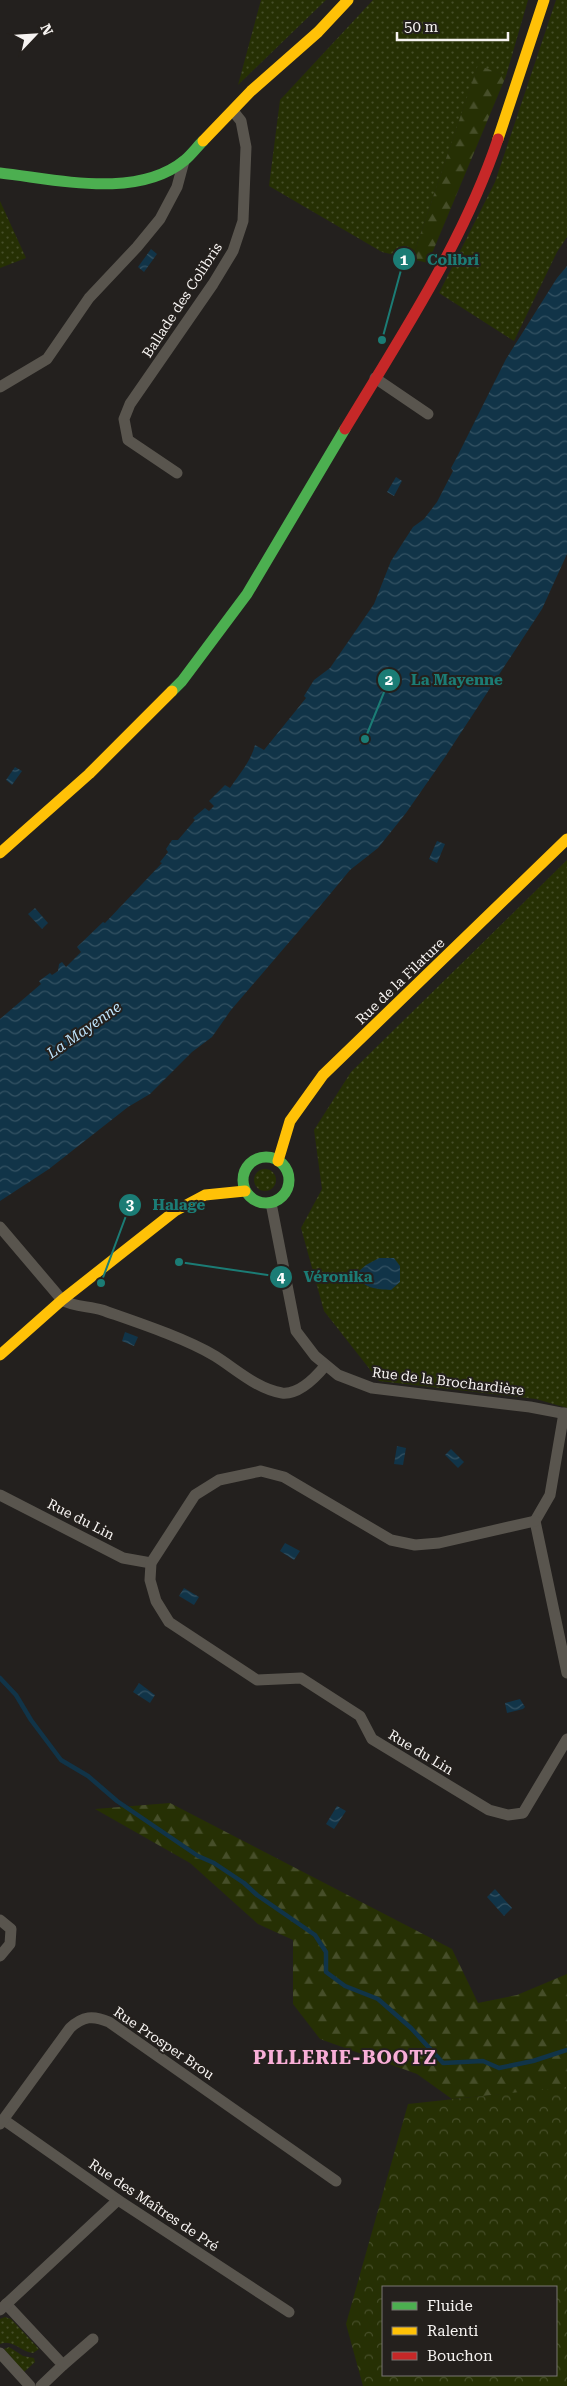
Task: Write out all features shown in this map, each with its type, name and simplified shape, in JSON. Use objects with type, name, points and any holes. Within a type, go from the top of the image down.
[{"type":"street","points":[[0,174],[110,185],[134,182],[163,173],[184,161],[251,91],[318,32],[348,0]]},
{"type":"street","points":[[0,853],[89,774],[182,682],[246,594],[439,272],[488,169],[544,0]]},
{"type":"street","name":"Ballade des Colibris","points":[[177,473],[128,440],[124,419],[130,404],[213,284],[233,251],[242,221],[246,147],[241,121],[233,111]]},
{"type":"street","points":[[0,386],[48,359],[89,298],[137,247],[160,219],[178,187],[184,161]]},
{"type":"street","points":[[374,378],[428,414]]},
{"type":"street","name":"Rue de la Filature","points":[[278,1161],[290,1121],[323,1075],[567,840]]},
{"type":"street","points":[[265,1157],[278,1161],[287,1172],[287,1188],[278,1200],[271,1203],[256,1201],[245,1190],[244,1172],[252,1161],[265,1157]]},
{"type":"street","points":[[0,1354],[62,1300],[175,1211],[205,1195],[245,1190]]},
{"type":"street","name":"Rue de la Brochardière","points":[[271,1203],[296,1331],[325,1366],[352,1382],[372,1388],[530,1407],[566,1414]]},
{"type":"street","points":[[0,1227],[62,1300],[68,1304],[101,1310],[181,1341],[214,1355],[264,1387],[282,1393],[293,1392],[308,1382],[325,1366]]},
{"type":"street","points":[[566,1414],[550,1496],[535,1521],[567,1673]]},
{"type":"street","points":[[151,1563],[195,1494],[219,1480],[261,1471],[284,1477],[391,1540],[415,1546],[439,1543],[535,1521]]},
{"type":"street","name":"Rue du Lin","points":[[0,1495],[123,1558],[151,1563],[150,1580],[156,1602],[168,1622],[258,1680],[301,1678],[360,1716],[372,1740],[489,1810],[508,1816],[523,1813],[567,1740]]},
{"type":"street","points":[[0,1920],[12,1929],[10,1944],[0,1956]]},
{"type":"street","name":"Rue Prosper Brou","points":[[2,2122],[70,2028],[78,2021],[97,2016],[109,2022],[336,2181]]},
{"type":"street","name":"Rue des Maîtres de Pré","points":[[2,2122],[289,2312]]},
{"type":"street","points":[[63,2365],[3,2307],[118,2200]]},
{"type":"street","points":[[41,2386],[93,2339]]},
{"type":"street","points":[[0,2354],[30,2386]]},
{"type":"green space","points":[[261,0],[326,0],[238,85]]},
{"type":"green space","points":[[373,0],[528,0],[506,76],[478,66],[412,259],[382,252],[269,186],[280,100]]},
{"type":"green space","points":[[556,0],[567,0],[567,237],[557,252],[514,341],[439,293],[495,182]]},
{"type":"green space","points":[[478,65],[506,76],[428,263],[412,259]]},
{"type":"green space","points":[[0,201],[26,258],[0,268]]},
{"type":"green space","points":[[567,860],[567,1408],[536,1399],[379,1381],[324,1311],[301,1228],[322,1189],[314,1130],[351,1072]]},
{"type":"green space","points":[[265,1169],[273,1172],[276,1180],[273,1188],[265,1191],[257,1188],[254,1180],[257,1172]]},
{"type":"green space","points":[[170,1803],[452,1949],[478,2003],[517,1995],[567,1974],[567,2088],[452,2099],[417,2074],[320,2039],[293,2004],[293,1940],[258,1924],[190,1863],[95,1809]]},
{"type":"green space","points":[[567,2087],[567,2386],[363,2386],[346,2324],[408,2104]]},
{"type":"green space","points":[[5,2317],[11,2319],[39,2349],[33,2353],[13,2344],[0,2344],[0,2319]]},
{"type":"green space","points":[[9,2347],[23,2356],[34,2358],[35,2362],[24,2372],[4,2349]]},
{"type":"water","points":[[151,249],[157,254],[144,272],[138,267]]},
{"type":"water","name":"La Mayenne","points":[[567,266],[567,554],[542,609],[406,813],[378,848],[350,870],[231,1010],[212,1037],[192,1052],[150,1094],[128,1107],[49,1169],[0,1201],[0,1019],[41,984],[39,981],[50,973],[52,975],[58,971],[59,964],[62,962],[66,967],[81,952],[77,947],[103,922],[105,923],[162,863],[160,862],[168,852],[166,849],[172,840],[178,840],[195,820],[193,818],[205,808],[209,811],[214,806],[209,801],[225,785],[230,788],[248,762],[255,745],[264,750],[306,698],[304,696],[314,680],[330,668],[374,604],[391,561],[413,527],[424,519],[437,502],[453,471],[451,468],[506,359],[557,278]]},
{"type":"water","points":[[396,477],[402,481],[394,496],[387,492]]},
{"type":"water","points":[[15,767],[22,771],[12,785],[6,780]]},
{"type":"water","points":[[437,841],[445,844],[437,863],[429,859]]},
{"type":"water","points":[[35,908],[48,923],[42,929],[28,914]]},
{"type":"water","points":[[379,1258],[394,1258],[400,1266],[400,1282],[391,1290],[370,1287],[359,1278],[358,1272]]},
{"type":"water","points":[[125,1332],[138,1337],[134,1346],[122,1341]]},
{"type":"water","points":[[397,1446],[406,1448],[403,1465],[394,1464]]},
{"type":"water","points":[[451,1449],[464,1462],[458,1468],[445,1455]]},
{"type":"water","points":[[285,1543],[300,1551],[294,1560],[280,1551]]},
{"type":"water","points":[[184,1588],[199,1597],[194,1605],[179,1596]]},
{"type":"water","points":[[139,1683],[155,1695],[150,1703],[133,1692]]},
{"type":"water","points":[[520,1699],[525,1707],[507,1713],[505,1703]]},
{"type":"water","points":[[337,1806],[346,1811],[334,1829],[326,1824]]},
{"type":"water","points":[[495,1889],[512,1908],[504,1916],[487,1897]]},
{"type":"waterway","points":[[0,1678],[16,1695],[31,1720],[61,1760],[88,1776],[117,1801],[198,1856],[214,1863],[244,1883],[257,1895],[315,1935],[326,1952],[326,1972],[345,1986],[378,1999],[411,2028],[443,2063],[483,2061],[499,2068],[533,2061],[567,2050]]},
{"type":"traffic: fast","points":[[0,173],[95,184],[144,180],[166,172],[185,160],[203,141]]},
{"type":"traffic: fast","points":[[172,691],[182,681],[247,594],[345,429]]},
{"type":"traffic: fast","points":[[266,1157],[279,1161],[285,1167],[289,1180],[285,1193],[279,1199],[266,1203],[253,1199],[247,1193],[243,1180],[247,1167],[253,1161],[266,1157]]},
{"type":"traffic: slow","points":[[203,141],[251,91],[318,32],[348,0]]},
{"type":"traffic: slow","points":[[498,139],[544,0]]},
{"type":"traffic: slow","points":[[0,853],[89,774],[172,691]]},
{"type":"traffic: slow","points":[[278,1161],[290,1121],[323,1075],[567,839]]},
{"type":"traffic: slow","points":[[0,1355],[62,1300],[175,1211],[205,1195],[245,1191]]},
{"type":"traffic: jam","points":[[345,429],[409,324],[449,252],[484,178],[498,139]]},
{"type":"place","name":"Colibri","points":[[382,340]]},
{"type":"place","name":"La Mayenne","points":[[365,739]]},
{"type":"place","name":"Véronika","points":[[179,1262]]},
{"type":"place","name":"Halage","points":[[101,1283]]},
{"type":"district","name":"PILLERIE-BOOTZ","points":[[345,2057]]}]
